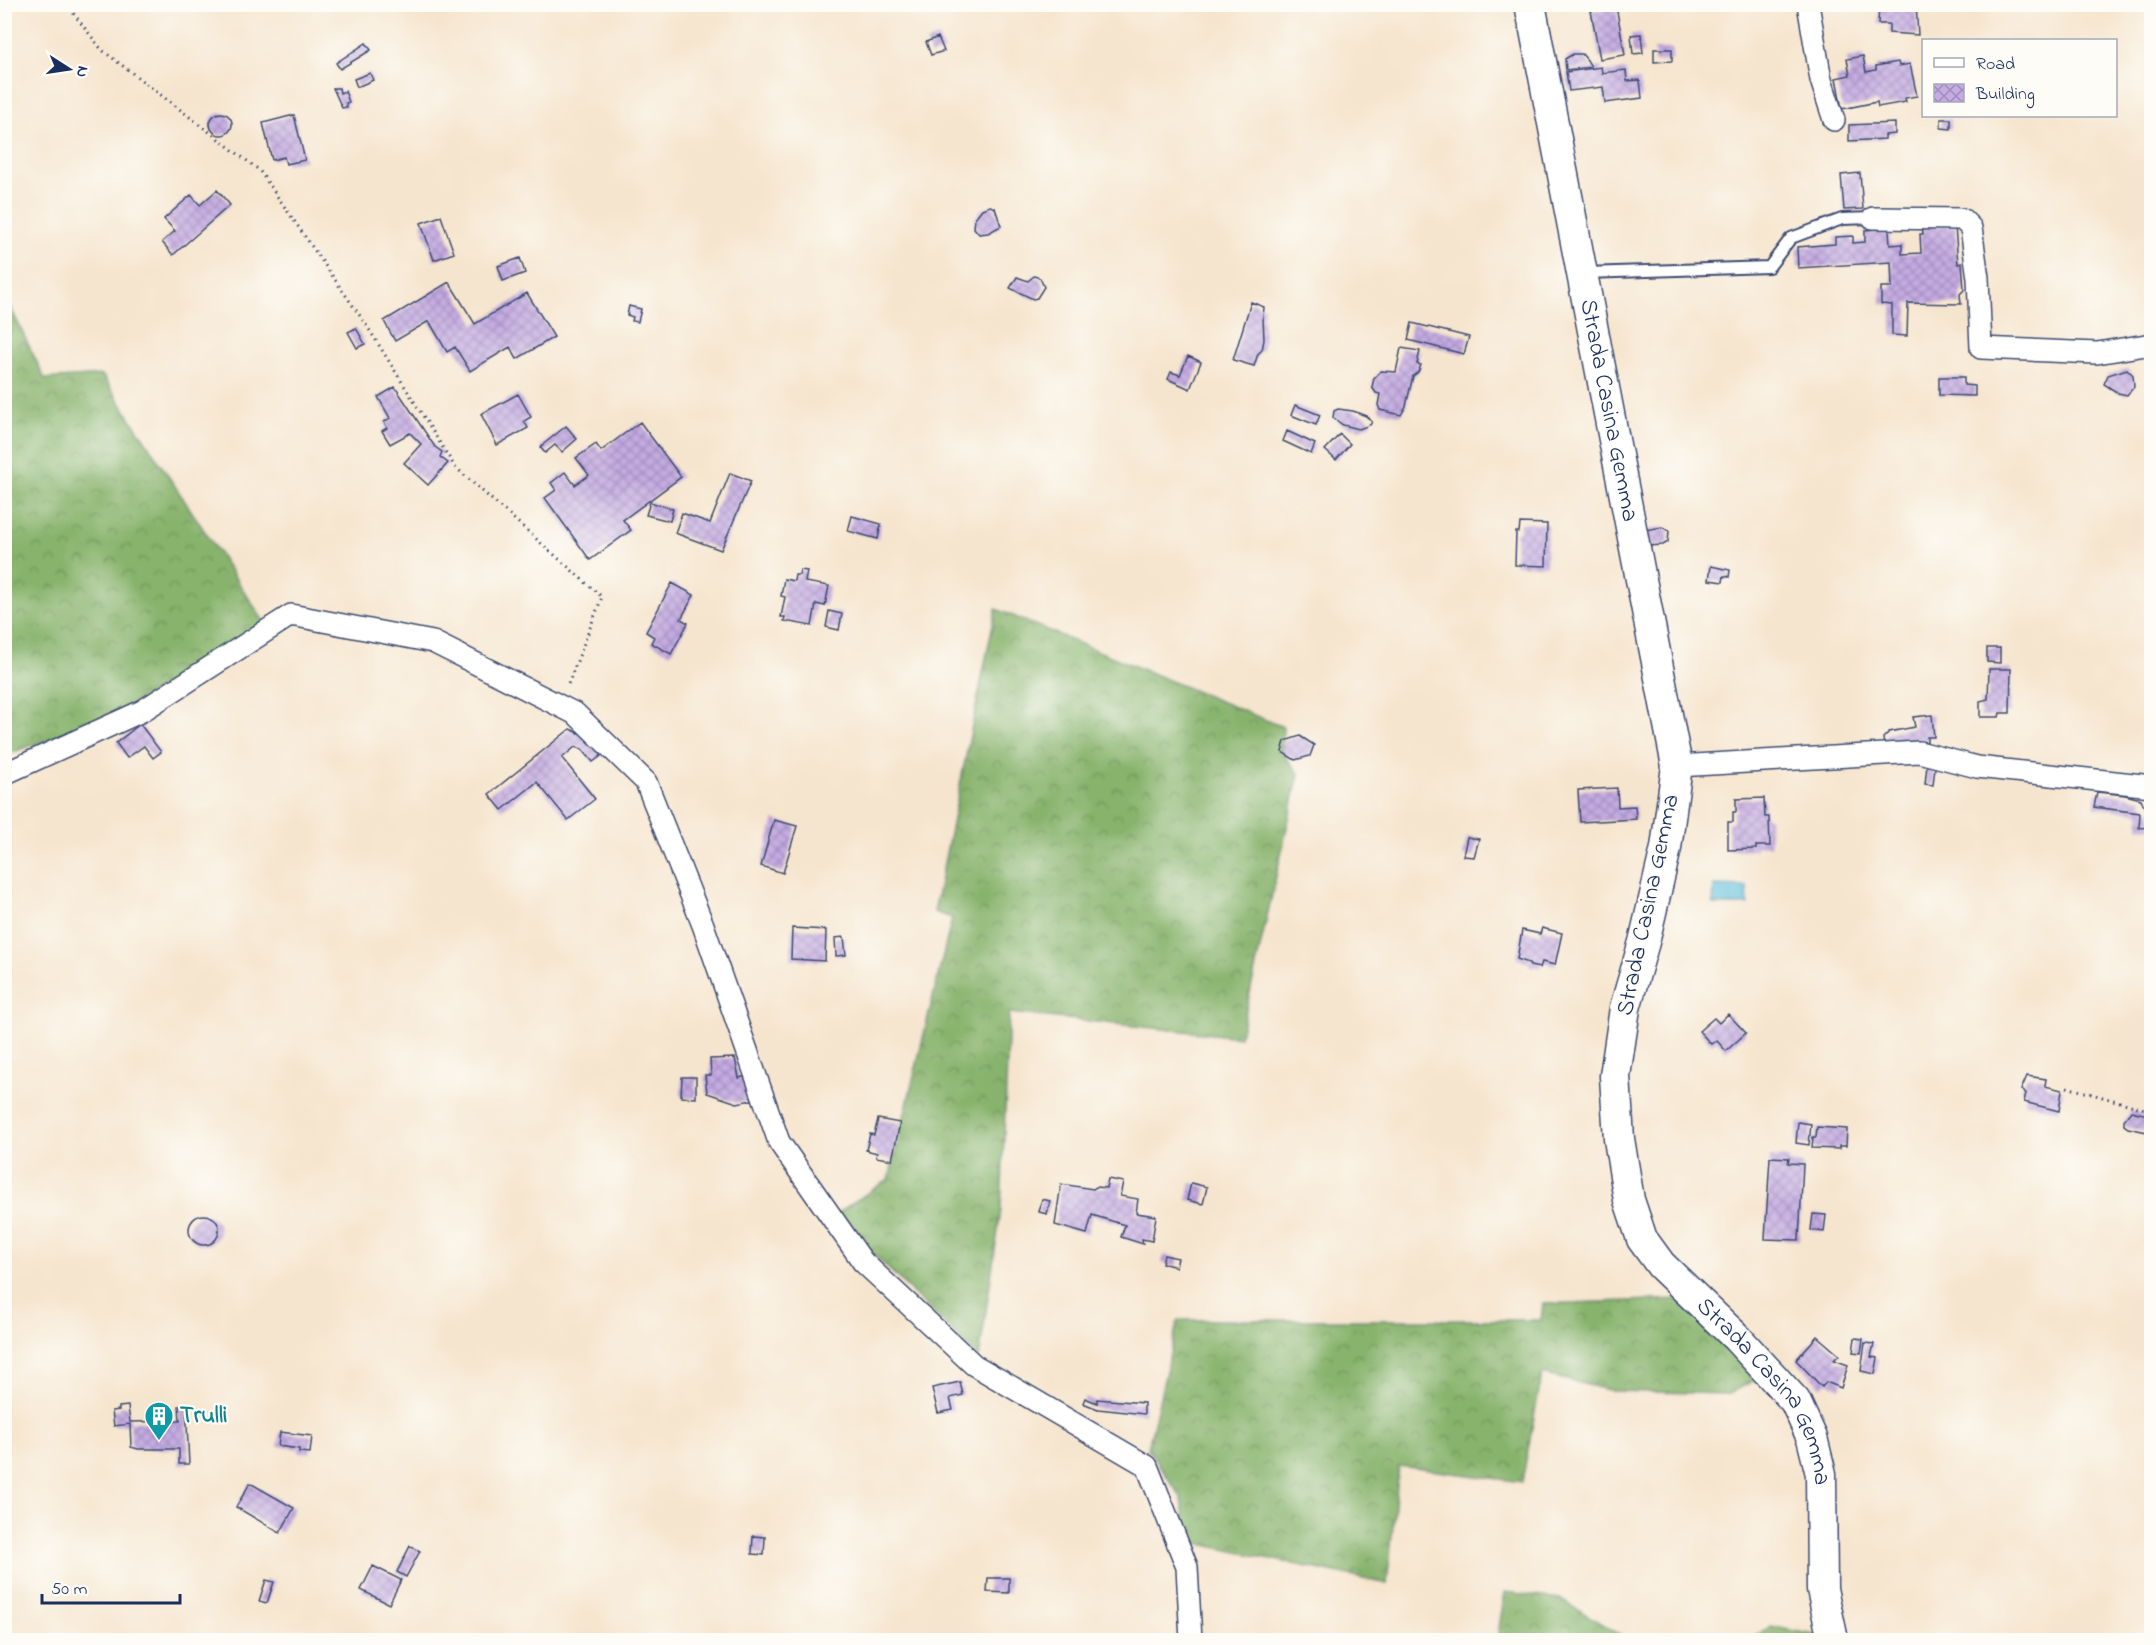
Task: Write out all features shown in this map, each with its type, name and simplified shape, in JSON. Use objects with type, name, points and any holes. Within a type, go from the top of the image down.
[{"type":"street","name":"Strada Casina Gemma","points":[[1530,4],[1677,766],[1666,848],[1644,942],[1625,1008],[1615,1076],[1619,1139],[1629,1200],[1642,1239],[1661,1265],[1737,1338],[1795,1401],[1812,1437],[1821,1474],[1822,1589],[1833,1641]]},
{"type":"street","points":[[1808,4],[1821,80],[1834,120]]},
{"type":"street","points":[[1873,218],[1962,219],[1971,228],[1978,278],[1981,348],[2097,353],[2151,344]]},
{"type":"street","points":[[4,774],[142,711],[291,615],[433,642],[576,714],[646,782],[703,925],[779,1142],[863,1262],[974,1365],[1147,1466],[1187,1567],[1191,1641]]},
{"type":"street","points":[[1677,766],[1919,752],[1977,767],[2151,786]]},
{"type":"lane","points":[[1582,273],[1769,267],[1791,238],[1842,219],[1873,218]]},
{"type":"path","points":[[66,4],[102,50],[259,170],[367,326],[455,467],[602,597],[559,705]]},
{"type":"path","points":[[2067,1087],[2151,1110]]},
{"type":"green space","points":[[4,294],[45,379],[102,375],[265,623],[110,718],[5,755]]},
{"type":"green space","points":[[996,609],[1283,727],[1282,752],[1299,774],[1240,1037],[1009,1013],[1001,1210],[979,1358],[834,1215],[889,1179],[952,918],[934,912]]},
{"type":"green space","points":[[1682,1299],[1762,1376],[1729,1394],[1613,1391],[1542,1374],[1522,1482],[1399,1466],[1387,1584],[1186,1541],[1182,1499],[1148,1448],[1178,1320],[1541,1320],[1543,1304]]},
{"type":"green space","points":[[1505,1592],[1560,1599],[1629,1640],[1497,1640]]},
{"type":"green space","points":[[1770,1626],[1824,1637],[1825,1640],[1749,1640]]},
{"type":"water","points":[[1714,886],[1747,887],[1748,905],[1713,905]]},
{"type":"building","points":[[1879,4],[1916,4],[1918,35],[1889,33],[1889,24],[1878,24]]},
{"type":"building","points":[[1616,6],[1625,55],[1600,59],[1591,11]]},
{"type":"building","points":[[1641,34],[1643,53],[1633,54],[1631,35]]},
{"type":"building","points":[[938,37],[944,51],[931,55],[926,42]]},
{"type":"building","points":[[366,43],[371,50],[340,69],[336,63]]},
{"type":"building","points":[[1654,49],[1672,49],[1672,61],[1654,62]]},
{"type":"building","points":[[1573,54],[1582,54],[1591,67],[1566,70],[1565,59]]},
{"type":"building","points":[[1863,56],[1866,72],[1876,70],[1876,66],[1898,62],[1899,66],[1910,64],[1917,96],[1905,98],[1906,102],[1878,107],[1877,102],[1842,109],[1836,78],[1850,75],[1847,59]]},
{"type":"building","points":[[1601,67],[1602,73],[1626,70],[1627,81],[1640,80],[1642,98],[1605,103],[1603,87],[1569,91],[1566,72]]},
{"type":"building","points":[[370,73],[373,80],[357,87],[354,79]]},
{"type":"building","points":[[333,88],[339,88],[340,93],[345,91],[349,102],[346,103],[347,107],[342,108]]},
{"type":"building","points":[[221,113],[229,116],[232,124],[229,132],[221,135],[213,132],[210,124],[213,116]]},
{"type":"building","points":[[294,115],[305,160],[286,164],[284,157],[272,160],[263,123]]},
{"type":"building","points":[[1941,119],[1951,119],[1951,129],[1941,128]]},
{"type":"building","points":[[1895,123],[1895,134],[1885,135],[1885,139],[1849,141],[1849,125]]},
{"type":"building","points":[[1860,173],[1863,209],[1844,210],[1841,175]]},
{"type":"building","points":[[217,190],[230,205],[173,255],[162,242],[175,231],[164,219],[191,195],[200,205]]},
{"type":"building","points":[[990,206],[995,208],[1001,226],[988,233],[979,234],[974,228],[975,218],[982,209]]},
{"type":"building","points":[[441,216],[454,253],[434,260],[421,223]]},
{"type":"building","points":[[1922,225],[1955,226],[1958,264],[1962,263],[1964,290],[1960,294],[1961,304],[1908,303],[1907,336],[1892,335],[1892,305],[1881,304],[1881,287],[1892,287],[1891,262],[1798,268],[1797,247],[1835,244],[1835,237],[1853,236],[1853,243],[1865,242],[1865,230],[1889,228],[1890,245],[1902,244],[1902,254],[1921,253]]},
{"type":"building","points":[[520,258],[525,273],[503,281],[498,266]]},
{"type":"building","points":[[1034,276],[1040,278],[1044,287],[1037,298],[1033,299],[1010,288],[1017,277],[1028,281]]},
{"type":"building","points":[[449,282],[475,324],[527,293],[554,337],[517,359],[510,347],[470,371],[455,347],[447,352],[429,321],[395,341],[384,321]]},
{"type":"building","points":[[1251,302],[1264,307],[1264,340],[1254,366],[1233,360]]},
{"type":"building","points":[[629,306],[641,309],[638,322],[632,321],[633,317],[627,315]]},
{"type":"building","points":[[1412,323],[1469,337],[1464,354],[1408,340]]},
{"type":"building","points":[[356,328],[365,344],[357,348],[348,332]]},
{"type":"building","points":[[1401,348],[1420,351],[1417,364],[1421,365],[1413,376],[1406,406],[1401,415],[1380,410],[1378,405],[1380,394],[1376,393],[1372,387],[1374,378],[1381,371],[1396,372]]},
{"type":"building","points":[[1188,356],[1201,362],[1190,389],[1168,379],[1171,372],[1180,375]]},
{"type":"building","points":[[2127,369],[2133,375],[2134,387],[2127,395],[2118,393],[2104,384],[2108,375]]},
{"type":"building","points":[[1939,377],[1964,377],[1964,385],[1975,386],[1975,396],[1939,395]]},
{"type":"building","points":[[395,387],[435,447],[442,452],[440,457],[448,463],[428,485],[404,463],[421,444],[410,433],[390,444],[382,431],[387,428],[384,422],[390,418],[378,397]]},
{"type":"building","points":[[518,394],[531,417],[524,421],[528,428],[497,445],[481,414]]},
{"type":"building","points":[[1295,405],[1320,415],[1316,425],[1291,415]]},
{"type":"building","points":[[1338,409],[1353,411],[1366,416],[1372,422],[1359,429],[1343,425],[1333,418],[1334,411]]},
{"type":"building","points":[[640,422],[681,477],[623,520],[631,530],[590,560],[545,498],[556,490],[551,483],[565,472],[575,485],[589,475],[576,458],[596,444],[601,451]]},
{"type":"building","points":[[566,426],[577,439],[562,452],[555,445],[545,453],[540,447]]},
{"type":"building","points":[[1287,431],[1315,444],[1311,454],[1283,441]]},
{"type":"building","points":[[1340,434],[1350,444],[1336,460],[1325,450]]},
{"type":"building","points":[[730,473],[751,481],[721,550],[675,533],[682,513],[710,523]]},
{"type":"building","points":[[650,502],[673,509],[670,521],[646,515]]},
{"type":"building","points":[[852,516],[881,524],[878,539],[848,531]]},
{"type":"building","points":[[1520,523],[1547,524],[1546,566],[1515,565],[1516,532],[1519,532]]},
{"type":"building","points":[[1662,527],[1669,531],[1668,542],[1663,545],[1646,546],[1645,530]]},
{"type":"building","points":[[1711,566],[1730,570],[1729,577],[1724,576],[1723,582],[1709,580]]},
{"type":"building","points":[[800,570],[807,571],[805,582],[829,586],[825,606],[816,604],[812,626],[784,621],[785,617],[781,617],[785,597],[781,596],[784,579],[794,581],[795,575],[799,575]]},
{"type":"building","points":[[672,583],[694,595],[681,619],[688,623],[671,654],[651,643],[654,637],[646,632]]},
{"type":"building","points":[[829,611],[842,614],[839,630],[826,627]]},
{"type":"building","points":[[1987,648],[2000,648],[2000,663],[1987,662]]},
{"type":"building","points":[[1989,669],[2011,669],[2010,713],[2000,713],[1999,717],[1980,717],[1980,701],[1988,699]]},
{"type":"building","points":[[1932,715],[1934,737],[1927,737],[1927,742],[1884,746],[1883,738],[1889,732],[1915,727],[1913,717]]},
{"type":"building","points":[[140,724],[161,752],[153,758],[144,746],[127,758],[116,743]]},
{"type":"building","points":[[570,729],[590,738],[599,749],[601,756],[593,762],[582,749],[575,747],[562,758],[595,799],[568,820],[537,782],[502,810],[489,794]]},
{"type":"building","points":[[1300,736],[1314,745],[1310,756],[1295,760],[1282,752],[1285,741]]},
{"type":"building","points":[[1927,765],[1935,767],[1933,785],[1925,784]]},
{"type":"building","points":[[1617,788],[1618,807],[1635,806],[1636,819],[1580,822],[1578,790]]},
{"type":"building","points":[[2097,792],[2141,799],[2144,806],[2152,811],[2151,827],[2139,828],[2140,813],[2094,807]]},
{"type":"building","points":[[1764,798],[1765,817],[1769,817],[1770,846],[1728,850],[1728,822],[1733,822],[1736,799]]},
{"type":"building","points":[[774,820],[797,826],[783,873],[761,866]]},
{"type":"building","points":[[1467,837],[1479,839],[1474,857],[1463,856]]},
{"type":"building","points":[[792,928],[826,930],[825,961],[791,959]]},
{"type":"building","points":[[1542,928],[1562,933],[1555,965],[1542,962],[1540,968],[1517,959],[1522,930],[1540,934]]},
{"type":"building","points":[[844,937],[846,955],[836,956],[835,938]]},
{"type":"building","points":[[1728,1014],[1746,1033],[1726,1051],[1717,1041],[1711,1044],[1699,1031],[1714,1018],[1719,1023]]},
{"type":"building","points":[[735,1058],[739,1078],[747,1076],[752,1100],[737,1103],[707,1093],[705,1075],[711,1075],[710,1059]]},
{"type":"building","points":[[2027,1076],[2046,1079],[2045,1086],[2062,1090],[2059,1111],[2024,1102],[2026,1093],[2021,1090]]},
{"type":"building","points":[[682,1077],[696,1077],[696,1098],[681,1097]]},
{"type":"building","points":[[2131,1111],[2152,1116],[2152,1133],[2124,1125],[2124,1120]]},
{"type":"building","points":[[878,1119],[900,1123],[892,1160],[876,1157],[877,1153],[866,1150],[870,1134],[874,1135]]},
{"type":"building","points":[[1798,1122],[1811,1124],[1809,1145],[1796,1143]]},
{"type":"building","points":[[1817,1127],[1847,1129],[1846,1146],[1839,1146],[1839,1149],[1812,1148]]},
{"type":"building","points":[[1770,1157],[1789,1158],[1788,1163],[1803,1164],[1799,1240],[1765,1239]]},
{"type":"building","points":[[1108,1179],[1123,1182],[1120,1196],[1138,1199],[1136,1213],[1156,1216],[1152,1241],[1142,1239],[1143,1244],[1121,1237],[1125,1225],[1092,1215],[1087,1234],[1055,1225],[1061,1184],[1093,1189],[1106,1188]]},
{"type":"building","points":[[1191,1183],[1207,1187],[1203,1204],[1187,1200]]},
{"type":"building","points":[[1042,1199],[1050,1201],[1047,1214],[1039,1212]]},
{"type":"building","points":[[1813,1214],[1826,1215],[1824,1232],[1811,1230]]},
{"type":"building","points":[[204,1215],[214,1220],[219,1230],[214,1240],[204,1245],[194,1240],[189,1230],[194,1220]]},
{"type":"building","points":[[1164,1255],[1178,1258],[1176,1267],[1162,1263]]},
{"type":"building","points":[[1817,1336],[1839,1355],[1834,1360],[1848,1365],[1841,1388],[1826,1382],[1822,1387],[1796,1360]]},
{"type":"building","points":[[1855,1338],[1863,1339],[1861,1353],[1853,1352]]},
{"type":"building","points":[[1865,1343],[1874,1344],[1871,1357],[1878,1358],[1875,1374],[1861,1371]]},
{"type":"building","points":[[960,1382],[963,1395],[950,1398],[953,1410],[938,1413],[932,1388]]},
{"type":"building","points":[[1085,1398],[1097,1403],[1097,1399],[1144,1403],[1144,1414],[1098,1409],[1083,1403]]},
{"type":"building","name":"Trulli","points":[[186,1405],[189,1464],[179,1464],[179,1449],[131,1447],[130,1424],[114,1426],[112,1411],[119,1410],[119,1407],[128,1406],[130,1422],[180,1421],[179,1406]]},
{"type":"building","points":[[280,1432],[312,1436],[310,1453],[278,1446]]},
{"type":"building","points":[[250,1483],[294,1508],[280,1533],[236,1507]]},
{"type":"building","points":[[753,1536],[765,1537],[764,1555],[752,1554]]},
{"type":"building","points":[[410,1546],[420,1551],[406,1577],[397,1572]]},
{"type":"building","points":[[373,1566],[401,1580],[389,1604],[361,1590]]},
{"type":"building","points":[[988,1578],[1009,1578],[1009,1593],[987,1592]]},
{"type":"building","points":[[266,1580],[274,1582],[267,1603],[259,1601]]},
{"type":"place","name":"Trulli","points":[[159,1442]]}]
